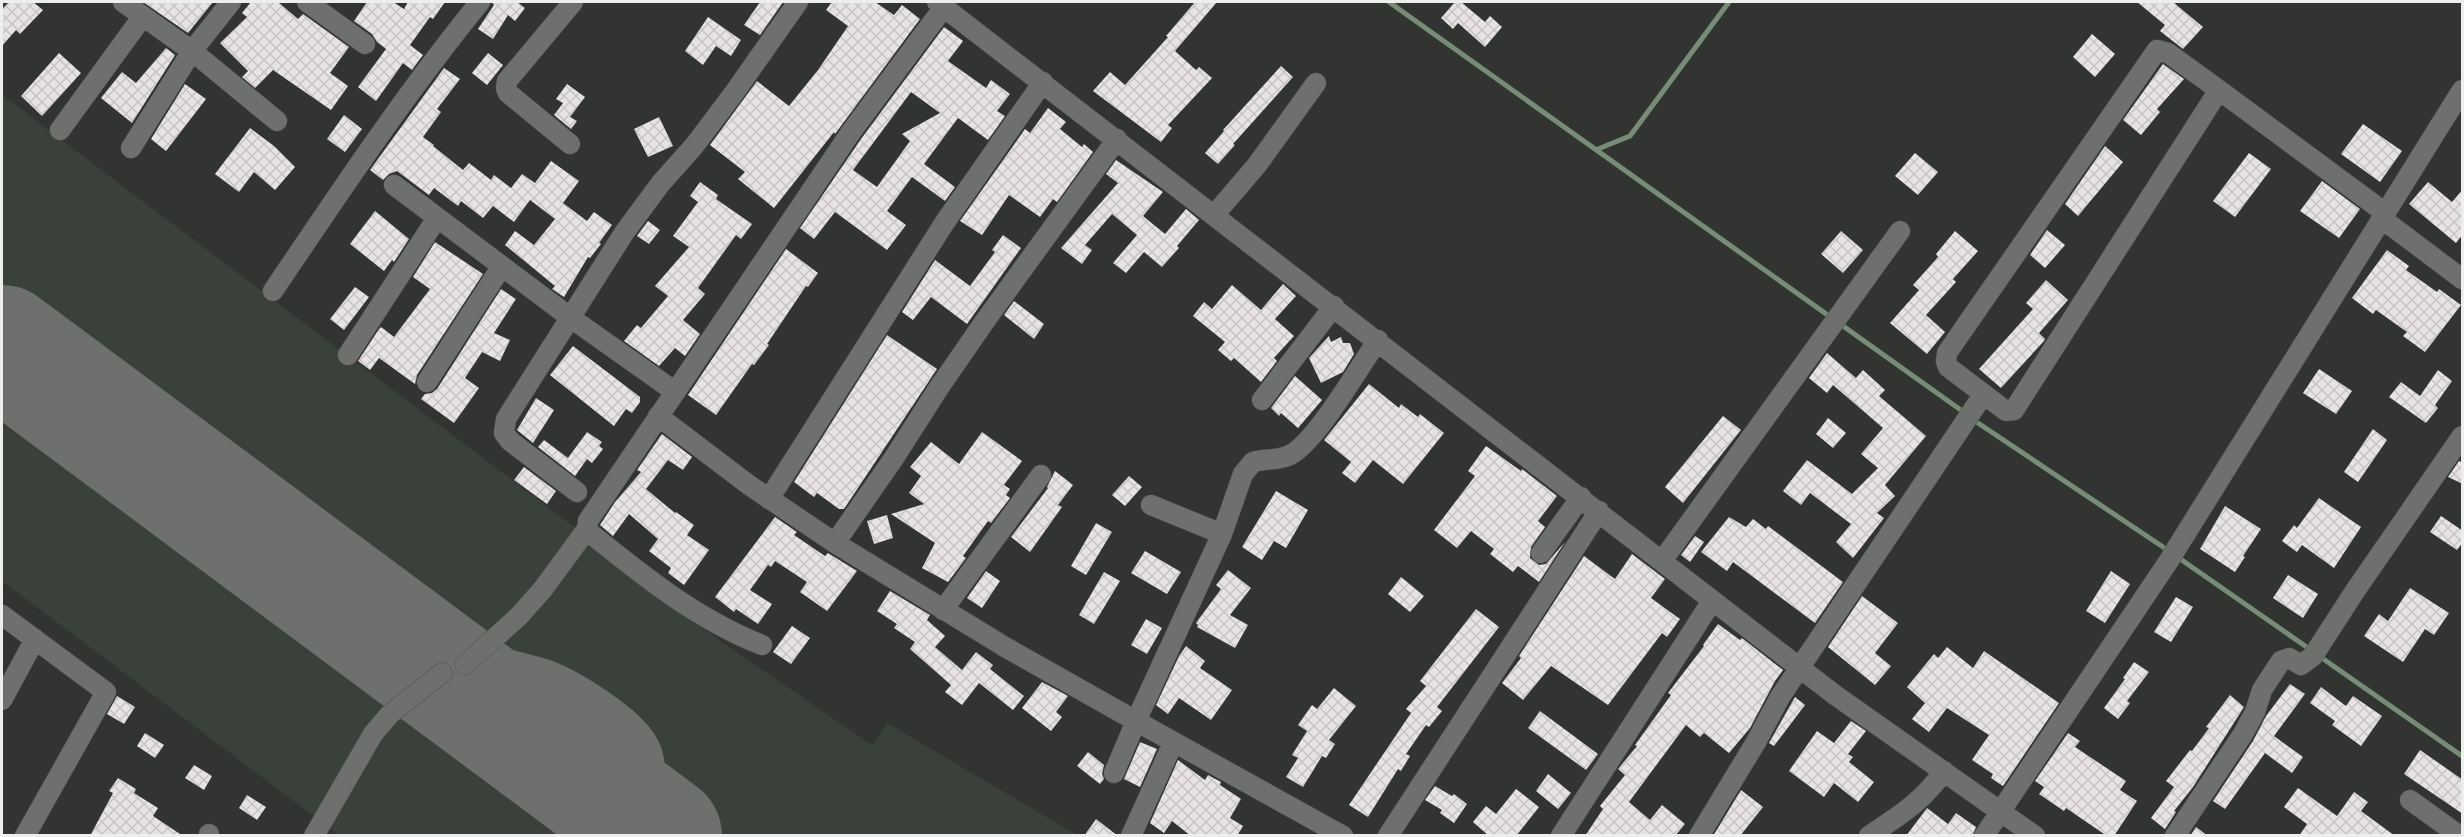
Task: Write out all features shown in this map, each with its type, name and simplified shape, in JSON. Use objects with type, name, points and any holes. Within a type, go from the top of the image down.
[{"type":"street","points":[[123,2],[192,51],[277,121]]},
{"type":"street","points":[[131,148],[192,51],[231,2]]},
{"type":"street","points":[[307,2],[365,44]]},
{"type":"street","points":[[273,291],[366,153],[448,40],[480,2]]},
{"type":"street","points":[[570,144],[508,93],[506,88],[507,81],[573,2]]},
{"type":"street","points":[[578,492],[510,441],[504,433],[506,419],[624,233],[734,93],[798,2]]},
{"type":"street","points":[[465,665],[519,616],[543,589],[587,529],[588,521],[851,132],[950,6],[1043,82],[1713,601],[1801,668],[2035,836]]},
{"type":"street","points":[[60,130],[143,16]]},
{"type":"street","points":[[1974,409],[1948,367],[1947,353],[2155,51],[2164,51],[2219,90],[2463,279]]},
{"type":"street","points":[[769,499],[945,222],[1043,82]]},
{"type":"street","points":[[1215,214],[1257,165],[1316,83]]},
{"type":"street","points":[[1974,409],[2014,410],[2219,90]]},
{"type":"street","points":[[1984,836],[2168,562],[2386,220],[2463,90]]},
{"type":"street","points":[[834,543],[894,458],[985,321],[1117,139]]},
{"type":"street","points":[[394,185],[571,318],[675,392]]},
{"type":"street","points":[[348,355],[437,218]]},
{"type":"street","points":[[1662,561],[1844,312],[1900,231]]},
{"type":"street","points":[[427,382],[502,266]]},
{"type":"street","points":[[1262,400],[1334,306]]},
{"type":"street","points":[[1114,773],[1222,534],[1243,474],[1248,467],[1260,460],[1276,459],[1299,449],[1325,418],[1378,340]]},
{"type":"street","points":[[1699,836],[1756,742],[1780,697],[1974,409]]},
{"type":"street","points":[[658,416],[769,499],[834,543],[886,572],[943,610],[1173,743],[1343,836]]},
{"type":"street","points":[[2175,836],[2243,734],[2255,712],[2262,690],[2281,661],[2289,658],[2301,665],[2315,652],[2463,436]]},
{"type":"street","points":[[943,610],[1041,476]]},
{"type":"street","points":[[1541,553],[1581,497]]},
{"type":"street","points":[[1151,505],[1222,534]]},
{"type":"street","points":[[1388,836],[1599,511]]},
{"type":"street","points":[[587,529],[691,609],[720,627],[762,645]]},
{"type":"street","points":[[1561,836],[1713,601]]},
{"type":"street","points":[[2,615],[106,692],[25,836]]},
{"type":"street","points":[[2,700],[35,639]]},
{"type":"street","points":[[314,836],[373,734],[390,714],[442,673]]},
{"type":"street","points":[[1131,836],[1173,743]]},
{"type":"street","points":[[1869,836],[1922,798],[1944,771]]},
{"type":"street","points":[[2410,800],[2460,836]]},
{"type":"shaded area","points":[[2,95],[569,523],[706,631],[873,746],[887,723],[1077,835],[339,835],[2,581]]},
{"type":"building","points":[[9,2],[33,2],[43,10],[20,34],[16,30],[2,46],[2,9]]},
{"type":"building","points":[[143,2],[213,2],[188,33]]},
{"type":"building","points":[[251,2],[278,2],[298,19],[303,14],[349,47],[330,73],[348,86],[331,110],[273,70],[255,88],[242,77],[248,71],[220,43],[247,17],[242,13]]},
{"type":"building","points":[[367,2],[393,2],[404,9],[408,2],[445,2],[433,19],[430,17],[410,45],[423,55],[412,70],[403,63],[376,101],[358,87],[386,49],[377,42],[372,34],[354,21]]},
{"type":"building","points":[[492,2],[517,2],[525,8],[515,21],[508,15],[493,39],[478,29],[494,5]]},
{"type":"building","points":[[760,2],[783,2],[760,35],[744,25]]},
{"type":"building","points":[[832,2],[875,2],[894,15],[902,5],[920,19],[835,134],[834,132],[774,208],[738,179],[745,172],[710,145],[757,81],[789,106],[818,70],[848,26],[826,10]]},
{"type":"building","points":[[1195,2],[1217,2],[1175,51],[1196,70],[1199,67],[1212,78],[1168,125],[1172,128],[1161,142],[1093,91],[1110,72],[1125,85],[1168,37],[1166,36]]},
{"type":"building","points":[[1455,2],[1461,2],[1485,22],[1490,16],[1502,27],[1485,47],[1458,23],[1453,29],[1441,18]]},
{"type":"building","points":[[2137,2],[2173,2],[2203,27],[2183,49],[2160,31],[2165,25]]},
{"type":"building","points":[[708,17],[741,40],[731,56],[716,46],[703,65],[685,51]]},
{"type":"building","points":[[944,27],[963,41],[948,61],[986,88],[991,80],[1010,94],[997,111],[1005,116],[988,140],[958,118],[924,164],[955,187],[945,201],[912,177],[887,211],[906,225],[887,250],[835,212],[814,239],[800,228],[861,139]],"holes":[[[911,92],[940,113],[902,134],[910,141],[877,187],[853,170]]]},
{"type":"building","points":[[2092,34],[2115,54],[2095,77],[2073,57]]},
{"type":"building","points":[[166,48],[175,55],[132,123],[101,98],[122,72],[136,83]]},
{"type":"building","points":[[59,53],[81,73],[42,116],[21,96]]},
{"type":"building","points":[[488,53],[503,65],[487,85],[472,73]]},
{"type":"building","points":[[2163,64],[2184,79],[2157,109],[2160,112],[2141,135],[2123,120]]},
{"type":"building","points":[[1281,66],[1293,77],[1218,164],[1205,153]]},
{"type":"building","points":[[444,68],[460,79],[437,109],[441,112],[423,137],[463,170],[469,163],[491,180],[494,175],[511,188],[522,174],[535,183],[551,161],[579,181],[563,203],[587,221],[594,212],[612,225],[599,243],[601,244],[590,258],[588,257],[564,297],[552,289],[555,286],[505,245],[515,231],[534,245],[555,219],[530,200],[514,222],[493,206],[483,218],[461,201],[458,206],[434,188],[429,195],[397,171],[389,174],[383,180],[370,170]]},
{"type":"building","points":[[185,84],[206,99],[166,151],[151,139]]},
{"type":"building","points":[[567,84],[585,97],[570,117],[577,121],[571,129],[554,115],[563,103],[556,99]]},
{"type":"building","points":[[1048,108],[1066,122],[1060,129],[1082,147],[1084,144],[1093,152],[1057,202],[1053,199],[1040,217],[1009,195],[982,235],[960,221],[1025,129],[1030,133]]},
{"type":"building","points":[[344,115],[362,129],[345,152],[327,139]]},
{"type":"building","points":[[659,117],[673,146],[648,157],[634,129]]},
{"type":"building","points":[[2363,124],[2402,151],[2380,182],[2341,154]]},
{"type":"building","points":[[250,128],[274,146],[295,167],[275,190],[254,172],[239,192],[215,174]]},
{"type":"building","points":[[2105,146],[2123,162],[2078,216],[2065,204]]},
{"type":"building","points":[[1915,153],[1938,172],[1918,195],[1895,176]]},
{"type":"building","points":[[2249,153],[2271,169],[2235,217],[2213,201]]},
{"type":"building","points":[[1116,160],[1163,192],[1143,216],[1165,234],[1186,209],[1199,220],[1162,267],[1144,252],[1126,273],[1113,263],[1137,235],[1112,214],[1085,245],[1092,250],[1082,264],[1061,248],[1118,183],[1106,174]]},
{"type":"building","points":[[2322,181],[2360,209],[2339,238],[2300,211]]},
{"type":"building","points":[[700,182],[718,195],[716,199],[752,224],[741,239],[736,235],[698,288],[705,294],[683,320],[700,334],[685,356],[675,348],[659,366],[624,341],[637,325],[641,328],[668,296],[655,286],[689,247],[673,236],[698,202],[690,196]]},
{"type":"building","points":[[2428,182],[2452,202],[2463,189],[2463,234],[2456,243],[2409,204]]},
{"type":"building","points":[[375,211],[409,239],[394,262],[392,260],[384,271],[350,244]]},
{"type":"building","points":[[648,221],[660,230],[649,244],[637,236]]},
{"type":"building","points":[[2047,230],[2065,245],[2045,268],[2030,255]]},
{"type":"building","points":[[1841,231],[1863,250],[1843,273],[1821,254]]},
{"type":"building","points":[[1955,231],[1978,251],[1953,279],[1956,282],[1926,315],[1945,332],[1927,354],[1890,323],[1919,290],[1913,285],[1938,257],[1936,254]]},
{"type":"building","points":[[1003,235],[1021,248],[967,324],[931,297],[913,320],[902,312],[935,260],[970,286],[995,252],[992,250]]},
{"type":"building","points":[[435,242],[483,274],[417,375],[415,384],[379,358],[370,370],[358,361],[379,329],[381,327],[394,337],[430,289],[413,277]]},
{"type":"building","points":[[786,249],[818,273],[808,287],[806,286],[767,344],[769,345],[754,365],[752,364],[716,415],[688,395]]},
{"type":"building","points":[[2387,250],[2409,266],[2406,270],[2437,292],[2439,289],[2461,305],[2425,352],[2403,336],[2407,332],[2376,310],[2373,314],[2352,298]]},
{"type":"building","points":[[2046,280],[2068,300],[2039,333],[2045,339],[2044,341],[2001,388],[1979,369],[2033,309],[2026,303]]},
{"type":"building","points":[[1283,284],[1296,296],[1275,319],[1294,336],[1274,358],[1277,361],[1261,382],[1234,358],[1231,361],[1218,350],[1225,342],[1193,316],[1204,302],[1212,309],[1232,285],[1261,310]]},
{"type":"building","points":[[355,287],[369,297],[344,330],[330,319]]},
{"type":"building","points":[[501,289],[516,299],[494,333],[510,340],[500,361],[482,352],[465,378],[479,388],[454,423],[421,399],[425,394],[437,389]]},
{"type":"building","points":[[1014,301],[1044,324],[1034,339],[1004,315]]},
{"type":"building","points":[[887,335],[937,369],[844,509],[839,509],[817,493],[814,497],[794,482]]},
{"type":"building","points":[[1329,336],[1331,342],[1341,337],[1343,343],[1350,343],[1354,354],[1343,372],[1321,383],[1309,358]]},
{"type":"building","points":[[573,346],[640,397],[640,402],[632,413],[626,409],[614,426],[550,375]]},
{"type":"building","points":[[1827,353],[1856,378],[1863,370],[1885,390],[1879,396],[1926,436],[1885,485],[1895,496],[1877,513],[1884,518],[1853,558],[1836,542],[1851,524],[1810,493],[1801,505],[1783,491],[1807,460],[1852,494],[1878,468],[1861,454],[1883,428],[1833,385],[1827,393],[1809,378]]},
{"type":"building","points":[[2319,369],[2352,391],[2336,414],[2303,393]]},
{"type":"building","points":[[2438,370],[2452,381],[2435,405],[2438,408],[2426,423],[2389,397],[2401,382],[2420,396]]},
{"type":"building","points":[[1295,376],[1322,400],[1298,428],[1281,413],[1279,416],[1271,408]]},
{"type":"building","points":[[1369,384],[1399,408],[1401,404],[1418,417],[1420,414],[1444,433],[1403,484],[1373,460],[1355,483],[1342,473],[1351,462],[1324,440]]},
{"type":"building","points":[[536,398],[554,410],[533,443],[517,430]]},
{"type":"building","points":[[1723,416],[1741,430],[1683,503],[1665,487]]},
{"type":"building","points":[[1828,418],[1846,433],[1833,448],[1816,434]]},
{"type":"building","points":[[2373,429],[2387,440],[2358,482],[2344,472]]},
{"type":"building","points":[[587,432],[602,442],[599,446],[603,449],[592,463],[587,459],[575,476],[538,447],[544,440],[568,458]]},
{"type":"building","points":[[982,432],[1022,461],[1004,485],[1010,489],[1006,495],[1010,498],[991,523],[988,521],[963,556],[966,558],[948,582],[922,568],[935,543],[891,514],[924,504],[909,493],[921,476],[910,467],[931,442],[959,464]]},
{"type":"building","points":[[662,434],[692,457],[683,470],[668,460],[646,489],[694,525],[687,535],[709,550],[684,585],[668,573],[671,568],[649,551],[658,539],[629,514],[613,536],[600,525],[615,502],[641,472],[637,470]]},
{"type":"building","points":[[1486,446],[1521,471],[1522,469],[1557,496],[1538,521],[1545,527],[1531,547],[1530,558],[1539,565],[1546,564],[1565,542],[1539,582],[1518,566],[1513,572],[1490,554],[1494,549],[1471,531],[1457,548],[1434,530],[1475,476],[1468,471]]},
{"type":"building","points":[[2459,461],[2463,463],[2463,484],[2448,477]]},
{"type":"building","points":[[524,467],[556,491],[547,504],[514,480]]},
{"type":"building","points":[[1055,471],[1073,485],[1058,505],[1062,507],[1030,552],[1011,537],[1048,488]]},
{"type":"building","points":[[1129,476],[1142,487],[1125,506],[1112,495]]},
{"type":"building","points":[[1276,491],[1308,510],[1286,548],[1274,541],[1262,560],[1242,547]]},
{"type":"building","points":[[2319,498],[2361,527],[2334,568],[2302,545],[2297,552],[2282,541],[2294,525],[2297,528]]},
{"type":"building","points":[[2225,506],[2261,529],[2235,572],[2200,549]]},
{"type":"building","points":[[887,515],[893,538],[874,544],[867,521]]},
{"type":"building","points":[[2441,516],[2463,531],[2463,542],[2457,550],[2430,532]]},
{"type":"building","points":[[775,517],[797,532],[794,535],[825,556],[828,553],[857,571],[827,611],[800,592],[807,582],[775,561],[771,567],[768,565],[750,590],[772,604],[758,624],[736,609],[734,612],[715,597]]},
{"type":"building","points":[[1729,517],[1746,527],[1753,519],[1766,529],[1768,526],[1843,582],[1815,623],[1733,562],[1727,571],[1701,552]]},
{"type":"building","points":[[1096,523],[1112,532],[1086,575],[1071,566]]},
{"type":"building","points":[[1695,536],[1704,542],[1690,562],[1681,555]]},
{"type":"building","points":[[1145,551],[1181,572],[1167,594],[1131,573]]},
{"type":"building","points":[[1632,554],[1665,579],[1651,598],[1680,619],[1667,637],[1662,633],[1608,705],[1551,666],[1523,700],[1502,683],[1521,658],[1519,656],[1584,556],[1615,579]]},
{"type":"building","points":[[1228,570],[1251,588],[1230,615],[1248,625],[1235,648],[1197,627],[1196,623],[1221,589],[1216,585]]},
{"type":"building","points":[[986,571],[1000,581],[982,608],[967,598]]},
{"type":"building","points":[[2111,571],[2130,584],[2105,623],[2086,611]]},
{"type":"building","points":[[1104,572],[1120,581],[1094,624],[1079,615]]},
{"type":"building","points":[[2288,575],[2318,594],[2303,618],[2273,598]]},
{"type":"building","points":[[1401,577],[1424,596],[1410,612],[1388,594]]},
{"type":"building","points":[[2410,588],[2449,613],[2434,635],[2425,629],[2403,662],[2364,636],[2379,614],[2388,621]]},
{"type":"building","points":[[890,591],[930,615],[927,620],[945,636],[935,647],[962,670],[976,652],[993,665],[990,669],[1024,696],[1013,710],[979,683],[962,705],[945,692],[951,685],[910,649],[915,642],[894,628],[897,624],[877,611]]},
{"type":"building","points":[[1862,596],[1898,623],[1875,653],[1891,666],[1875,685],[1828,647]]},
{"type":"building","points":[[2176,597],[2193,607],[2171,642],[2154,632]]},
{"type":"building","points":[[1476,609],[1499,627],[1437,707],[1442,711],[1429,727],[1426,725],[1406,754],[1410,756],[1401,771],[1398,769],[1368,817],[1349,805],[1411,713],[1406,709],[1426,686],[1420,681]]},
{"type":"building","points":[[1146,619],[1162,628],[1147,654],[1131,645]]},
{"type":"building","points":[[1718,624],[1740,640],[1742,638],[1783,670],[1750,728],[1729,753],[1704,733],[1700,737],[1686,725],[1629,802],[1650,820],[1662,805],[1685,824],[1675,836],[1585,836],[1603,809],[1600,806],[1625,775],[1618,769],[1637,746],[1635,745],[1671,695],[1668,693]]},
{"type":"building","points":[[792,626],[810,638],[791,664],[773,652]]},
{"type":"building","points":[[1186,646],[1205,661],[1200,668],[1232,690],[1211,720],[1179,698],[1168,714],[1156,705]]},
{"type":"building","points":[[1947,647],[1973,668],[1984,651],[2059,703],[2003,786],[1991,778],[1993,774],[1972,760],[1989,735],[1947,708],[1929,732],[1912,719],[1925,703],[1907,687],[1934,654],[1938,658]]},
{"type":"building","points":[[2134,662],[2149,672],[2127,701],[2130,703],[2118,719],[2104,708]]},
{"type":"building","points":[[1042,682],[1068,696],[1056,712],[1062,717],[1051,731],[1022,708]]},
{"type":"building","points":[[2290,684],[2305,694],[2274,736],[2303,757],[2292,773],[2265,753],[2225,809],[2213,801],[2253,741],[2266,716]]},
{"type":"building","points":[[2321,687],[2346,706],[2353,696],[2382,716],[2361,746],[2332,725],[2335,721],[2310,703]]},
{"type":"building","points":[[1334,688],[1356,706],[1329,740],[1335,744],[1326,758],[1322,756],[1303,787],[1286,777],[1298,758],[1292,755],[1307,731],[1298,725],[1312,705],[1317,709]]},
{"type":"building","points":[[2230,695],[2244,707],[2193,787],[2174,811],[2176,812],[2165,829],[2151,818],[2174,787],[2166,781],[2190,750],[2192,751],[2209,728],[2206,727]]},
{"type":"building","points":[[117,696],[135,707],[124,724],[107,714]]},
{"type":"building","points":[[1795,697],[1805,705],[1774,746],[1769,743]]},
{"type":"building","points":[[1540,711],[1598,754],[1586,770],[1528,728]]},
{"type":"building","points":[[1851,721],[1866,731],[1848,754],[1853,757],[1849,762],[1874,782],[1858,802],[1834,783],[1824,797],[1789,771],[1817,731],[1834,743]]},
{"type":"building","points":[[145,733],[164,745],[155,758],[137,746]]},
{"type":"building","points":[[2068,733],[2080,741],[2075,747],[2126,781],[2120,790],[2137,801],[2114,836],[2107,836],[2066,808],[2064,811],[2039,794],[2044,787],[2035,781]]},
{"type":"building","points":[[1140,742],[1157,749],[1140,787],[1124,779]]},
{"type":"building","points":[[2420,750],[2463,780],[2463,814],[2404,774]]},
{"type":"building","points":[[1088,752],[1104,765],[1102,774],[1104,779],[1100,784],[1077,766]]},
{"type":"building","points":[[1178,760],[1205,780],[1208,775],[1221,782],[1220,785],[1241,799],[1230,818],[1243,826],[1237,836],[1191,836],[1172,821],[1164,833],[1150,823]]},
{"type":"building","points":[[194,765],[212,776],[204,790],[185,778]]},
{"type":"building","points":[[1548,774],[1571,793],[1558,809],[1536,791]]},
{"type":"building","points":[[118,778],[136,789],[134,793],[158,808],[153,816],[183,836],[90,836],[113,793],[109,791]]},
{"type":"building","points":[[1435,786],[1452,796],[1454,794],[1467,804],[1454,823],[1440,813],[1442,810],[1425,800]]},
{"type":"building","points":[[2298,788],[2337,816],[2354,792],[2368,802],[2361,811],[2395,836],[2299,836],[2307,824],[2284,807]]},
{"type":"building","points":[[1516,789],[1539,807],[1516,836],[1489,836],[1473,822],[1486,806],[1496,814]]},
{"type":"building","points":[[1741,790],[1763,807],[1740,836],[1713,836]]},
{"type":"building","points":[[247,795],[266,807],[257,820],[239,808]]},
{"type":"building","points":[[1927,808],[1948,824],[1956,813],[1976,827],[1972,836],[1906,836]]},
{"type":"building","points":[[1096,819],[1118,836],[1084,836]]},
{"type":"building","points":[[2196,827],[2208,836],[2190,836]]},
{"type":"waterway","points":[[1389,2],[1965,413]]},
{"type":"waterway","points":[[1598,149],[1630,136],[1729,2]]},
{"type":"waterway","points":[[1972,419],[2169,551]]},
{"type":"waterway","points":[[2176,556],[2311,650]]},
{"type":"waterway","points":[[2319,656],[2462,756]]},
{"type":"taxiway","points":[[416,653],[540,682],[564,693],[607,720],[636,750],[640,764],[639,777],[633,789],[624,799],[612,799]]},
{"type":"runway","points":[[2,346],[661,836]]}]
